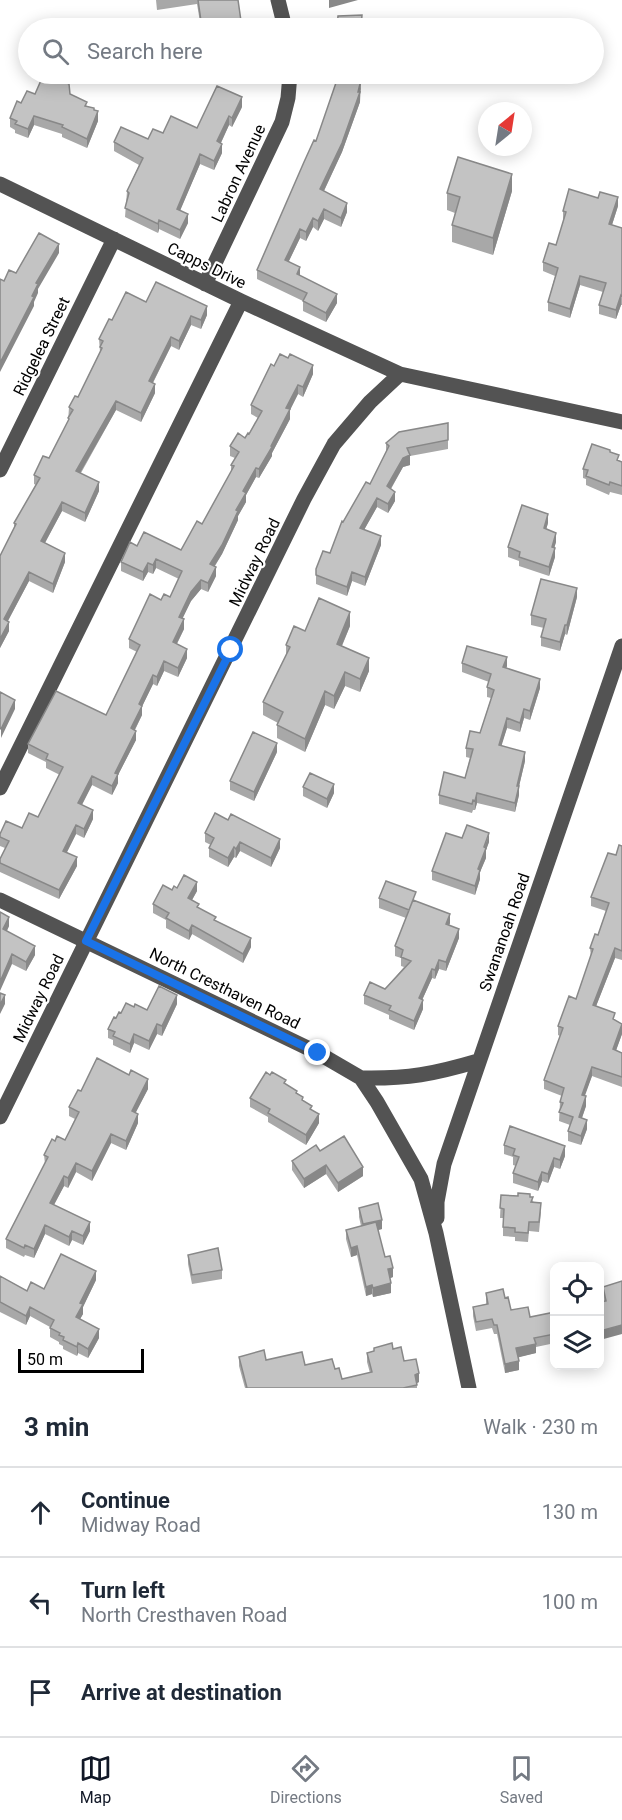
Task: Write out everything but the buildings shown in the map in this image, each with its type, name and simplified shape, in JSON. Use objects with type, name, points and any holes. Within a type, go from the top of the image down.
[{"type":"street","points":[[278,0],[282,18]]},
{"type":"street","name":"Labron Avenue","points":[[205,284],[282,122],[289,84]]},
{"type":"street","name":"Capps Drive","points":[[0,184],[205,284],[400,374]]},
{"type":"street","name":"Ridgelea Street","points":[[0,470],[114,239]]},
{"type":"street","points":[[0,788],[241,301]]},
{"type":"street","points":[[400,374],[622,422]]},
{"type":"street","name":"Midway Road","points":[[0,1117],[333,444],[369,402],[400,374]]},
{"type":"street","name":"Swananoah Road","points":[[436,1233],[437,1202],[444,1164],[622,646]]},
{"type":"street","name":"North Cresthaven Road","points":[[0,900],[318,1053],[361,1078],[413,1162],[421,1179],[436,1233],[469,1388]]},
{"type":"street","points":[[361,1078],[415,1077],[478,1061]]},
{"type":"route","points":[[231,650],[86,941],[318,1053]]}]
